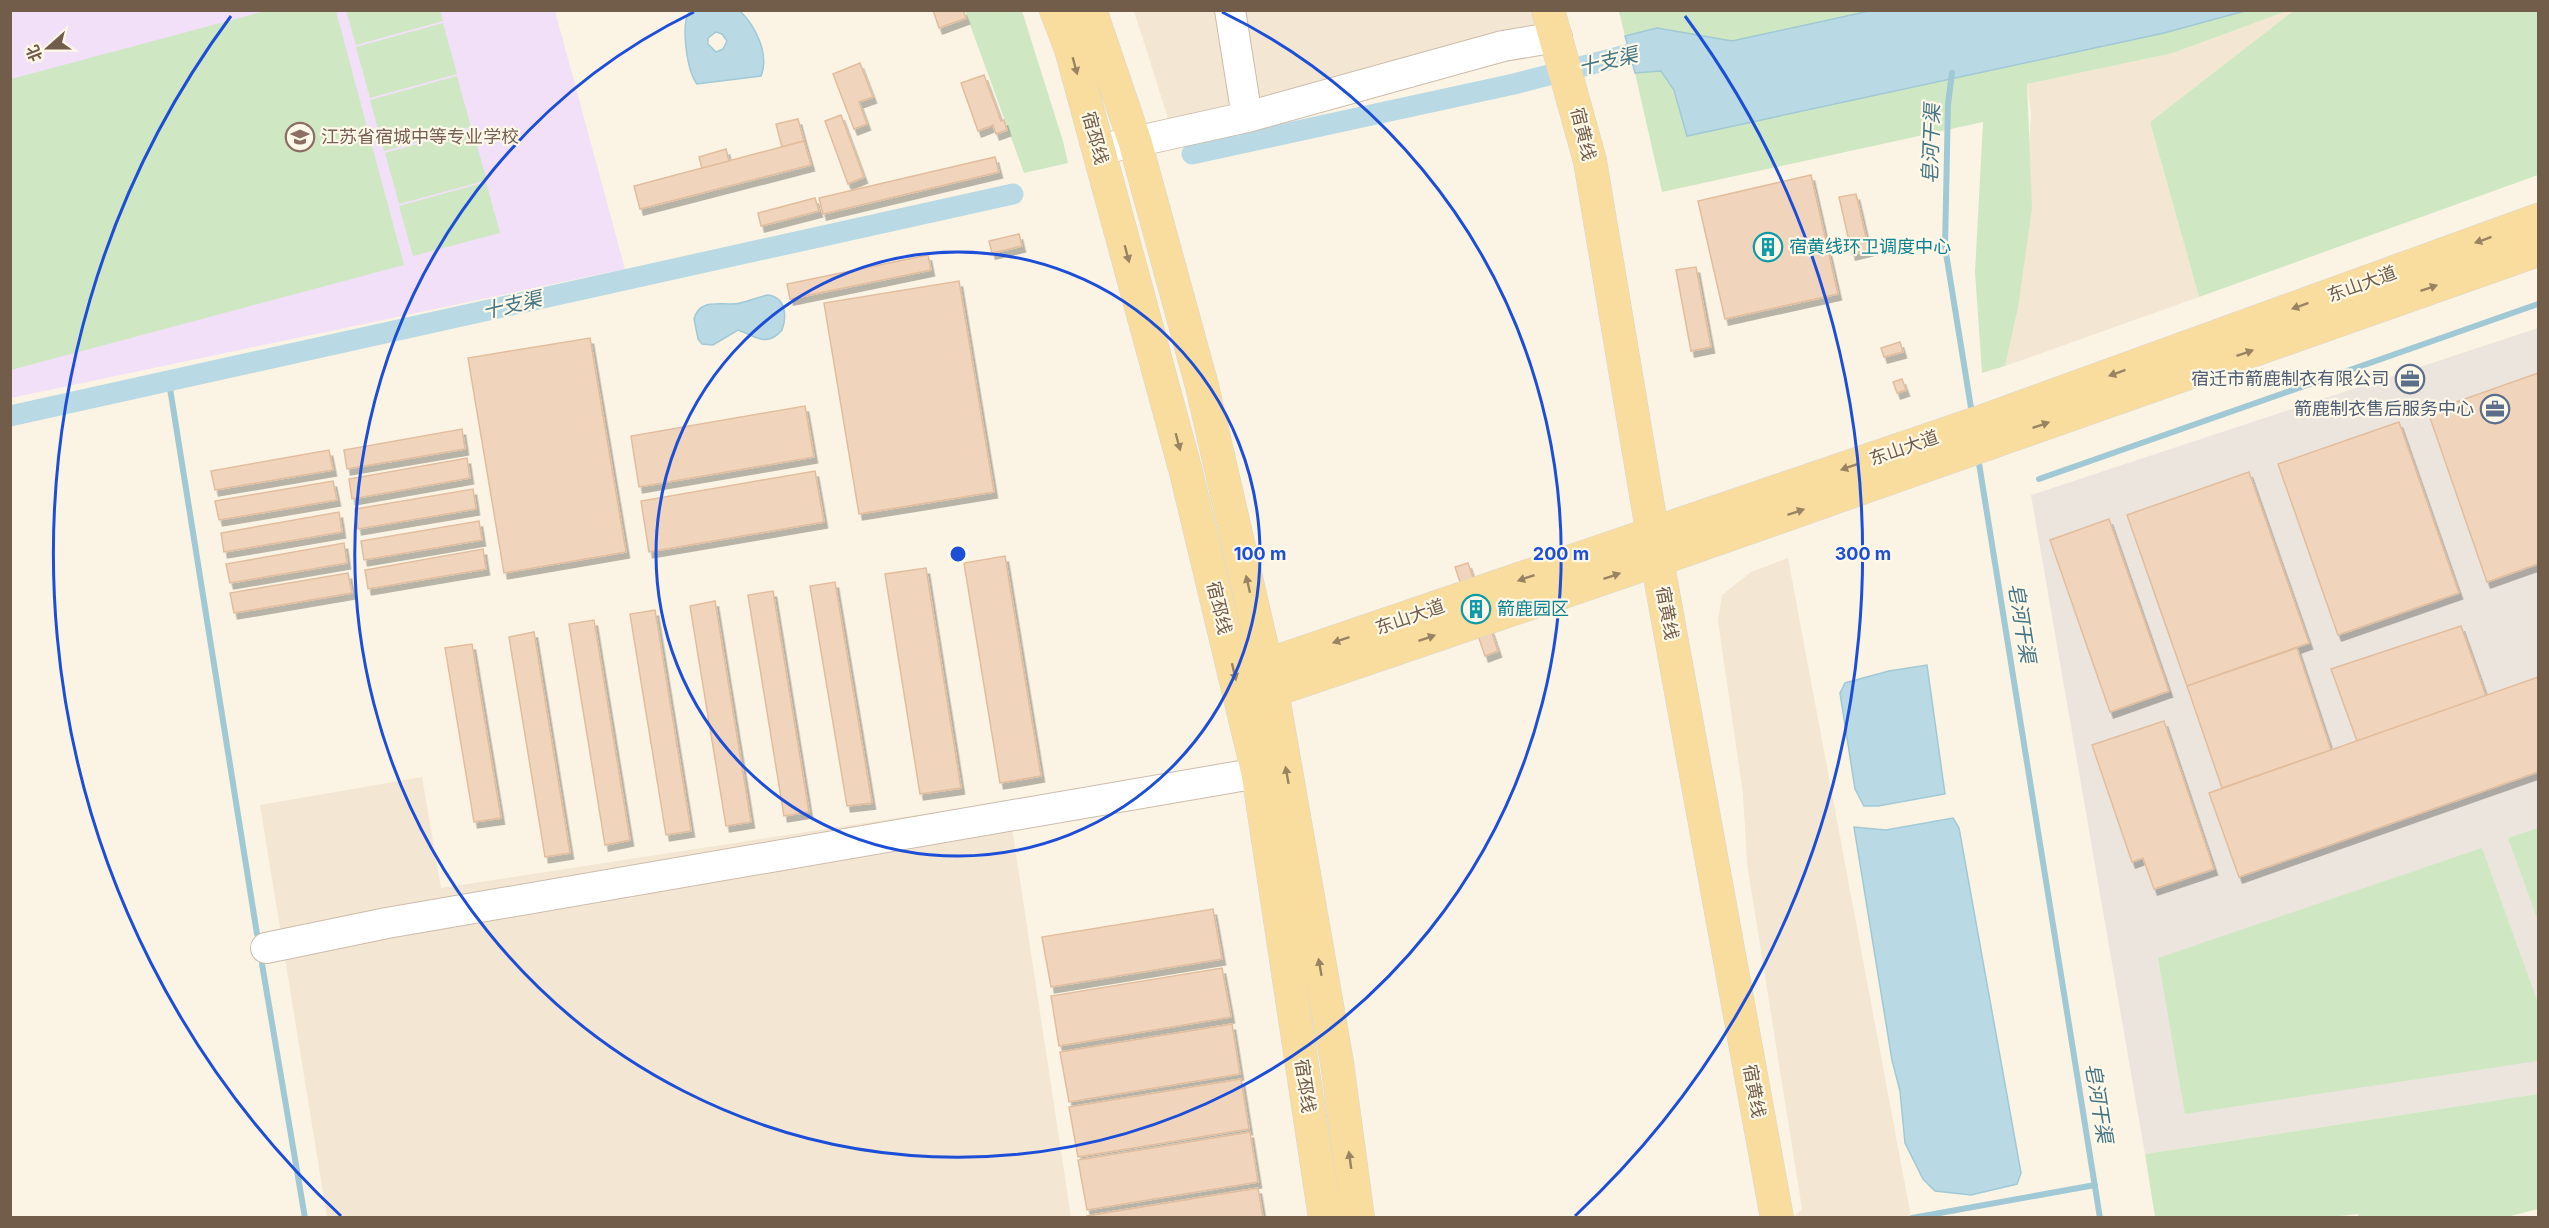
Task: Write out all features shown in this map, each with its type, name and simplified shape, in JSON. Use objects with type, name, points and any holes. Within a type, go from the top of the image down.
[{"type":"main road","name":"宿邳线","points":[[1056,10],[1071,49],[1186,472],[1258,773],[1325,1218]]},
{"type":"main road","name":"宿邳线","points":[[1090,10],[1135,142],[1202,386],[1270,678],[1337,1063],[1358,1218]]},
{"type":"main road","name":"宿黄线","points":[[1555,32],[1590,161],[1655,548],[1777,1218]]},
{"type":"main road","name":"东山大道","points":[[1975,436],[2538,220]]},
{"type":"main road","name":"东山大道","points":[[1270,678],[1655,548],[1975,436],[2538,250]]},
{"type":"street","points":[[1230,10],[1247,117]]},
{"type":"street","points":[[1098,150],[1247,117],[1555,32]]},
{"type":"street","points":[[266,948],[387,923],[1258,773]]},
{"type":"shaded area","name":"江苏省宿城中等专业学校","points":[[11,11],[555,11],[625,269],[11,398]]},
{"type":"shaded area","points":[[1134,11],[1532,11],[1544,43],[1174,137]]},
{"type":"shaded area","points":[[2287,11],[2293,11],[2150,122],[2199,297],[2005,366],[2018,308],[2031,114],[2027,84],[2173,53]]},
{"type":"shaded area","points":[[2538,328],[2538,1094],[2145,1154],[2031,495]]},
{"type":"shaded area","points":[[1788,558],[1911,1217],[1794,1217],[1802,1209],[1747,863],[1743,794],[1718,621],[1722,595],[1751,572]]},
{"type":"shaded area","points":[[422,777],[441,888],[1008,801],[1071,1217],[327,1217],[260,805]]},
{"type":"green space","points":[[1627,10],[1874,11],[1732,41],[1657,28],[1625,36],[1619,12]]},
{"type":"green space","points":[[265,11],[336,11],[404,265],[11,370],[11,79]]},
{"type":"green space","points":[[346,11],[440,11],[443,21],[356,45]]},
{"type":"green space","points":[[965,11],[1022,11],[1068,163],[1024,173]]},
{"type":"green space","points":[[2245,11],[2287,11],[2173,53],[2027,84],[2032,208],[2018,308],[2005,366],[1982,373],[1975,272],[1983,122],[1662,192],[1635,73],[1661,71],[1674,90],[1688,136],[2164,33]]},
{"type":"green space","points":[[2293,11],[2538,11],[2538,175],[2199,297],[2150,122]]},
{"type":"green space","points":[[443,23],[457,74],[370,98],[356,47]]},
{"type":"green space","points":[[457,76],[471,127],[384,151],[370,100]]},
{"type":"green space","points":[[472,129],[487,180],[399,204],[385,153]]},
{"type":"green space","points":[[486,182],[500,233],[413,256],[399,206]]},
{"type":"green space","points":[[2538,828],[2538,921],[2508,838]]},
{"type":"green space","points":[[2482,848],[2538,1003],[2538,1061],[2185,1114],[2158,958]]},
{"type":"green space","points":[[2538,1094],[2538,1209],[2507,1217],[2359,1218],[2358,1214],[2323,1218],[2155,1217],[2145,1154]]},
{"type":"water","points":[[1874,10],[2245,11],[2164,33],[1687,136],[1674,90],[1661,71],[1635,73],[1625,36],[1657,28],[1732,41]]},
{"type":"water","points":[[690,11],[740,11],[751,24],[760,41],[764,59],[761,76],[697,84],[690,69],[686,47],[687,17]],"holes":[[[716,32],[722,34],[727,41],[723,49],[716,52],[708,44],[708,38]]]},
{"type":"water","points":[[768,295],[778,299],[784,308],[784,325],[777,335],[761,339],[738,330],[713,345],[702,344],[698,339],[694,319],[702,307],[740,303]]},
{"type":"water","points":[[1927,665],[1945,794],[1878,806],[1864,806],[1855,789],[1840,693],[1845,683],[1889,671]]},
{"type":"water","points":[[1953,818],[1959,828],[2021,1173],[2017,1184],[1971,1195],[1935,1191],[1923,1179],[1905,1143],[1900,1091],[1892,1060],[1854,827],[1886,830]]},
{"type":"building","points":[[933,10],[963,10],[966,18],[939,28]]},
{"type":"building","points":[[860,63],[873,97],[859,102],[867,124],[854,129],[833,74]]},
{"type":"building","points":[[984,75],[1001,121],[1004,120],[1007,130],[996,134],[993,125],[978,131],[961,83]]},
{"type":"building","points":[[841,115],[864,177],[848,184],[825,121]]},
{"type":"building","points":[[798,119],[804,141],[782,147],[776,124]]},
{"type":"building","points":[[804,141],[811,165],[640,209],[634,186]]},
{"type":"building","points":[[726,149],[729,161],[702,168],[699,157]]},
{"type":"building","points":[[995,157],[999,172],[823,214],[819,198]]},
{"type":"building","name":"宿黄线环卫调度中心","points":[[1811,175],[1838,294],[1725,319],[1698,201]]},
{"type":"building","points":[[1856,194],[1869,250],[1852,254],[1839,197]]},
{"type":"building","points":[[815,198],[819,211],[761,226],[758,213]]},
{"type":"building","points":[[1019,234],[1022,246],[992,253],[989,241]]},
{"type":"building","points":[[928,255],[931,270],[790,299],[787,284]]},
{"type":"building","points":[[1696,267],[1711,347],[1691,351],[1676,270]]},
{"type":"building","points":[[959,281],[994,492],[859,514],[824,303]]},
{"type":"building","points":[[590,338],[626,552],[504,573],[468,358]]},
{"type":"building","points":[[1900,342],[1903,352],[1884,357],[1881,348]]},
{"type":"building","points":[[2538,373],[2538,564],[2487,582],[2428,412]]},
{"type":"building","points":[[1902,379],[1906,390],[1897,393],[1893,382]]},
{"type":"building","points":[[805,406],[814,457],[639,487],[631,436]]},
{"type":"building","points":[[2399,422],[2459,593],[2338,635],[2278,464]]},
{"type":"building","points":[[462,429],[465,449],[347,469],[344,450]]},
{"type":"building","points":[[329,450],[333,470],[215,490],[211,471]]},
{"type":"building","points":[[467,458],[470,478],[352,499],[349,479]]},
{"type":"building","points":[[815,471],[824,522],[649,552],[641,501]]},
{"type":"building","points":[[2249,472],[2309,643],[2187,686],[2127,515]]},
{"type":"building","points":[[333,481],[337,500],[219,520],[215,501]]},
{"type":"building","points":[[473,489],[476,509],[358,529],[355,509]]},
{"type":"building","points":[[339,512],[342,532],[224,552],[221,533]]},
{"type":"building","points":[[2109,519],[2169,691],[2110,712],[2050,540]]},
{"type":"building","points":[[479,521],[482,540],[364,560],[361,541]]},
{"type":"building","points":[[344,543],[347,563],[230,583],[226,564]]},
{"type":"building","points":[[483,549],[486,569],[368,589],[365,570]]},
{"type":"building","points":[[1005,556],[1041,776],[1000,783],[964,563]]},
{"type":"building","name":"箭鹿园区","points":[[1468,563],[1498,651],[1485,656],[1455,567]]},
{"type":"building","points":[[926,568],[961,788],[920,794],[885,574]]},
{"type":"building","points":[[348,573],[352,593],[234,613],[230,593]]},
{"type":"building","points":[[835,582],[872,803],[847,806],[810,586]]},
{"type":"building","points":[[773,591],[809,812],[784,816],[748,595]]},
{"type":"building","points":[[715,601],[751,822],[726,826],[690,606]]},
{"type":"building","points":[[655,610],[691,831],[666,835],[630,614]]},
{"type":"building","points":[[594,620],[630,840],[605,845],[569,624]]},
{"type":"building","points":[[2461,626],[2486,696],[2357,741],[2331,669]]},
{"type":"building","points":[[534,632],[570,853],[545,857],[509,637]]},
{"type":"building","points":[[472,644],[501,818],[474,822],[445,648]]},
{"type":"building","points":[[2297,648],[2331,750],[2222,788],[2187,686]]},
{"type":"building","points":[[2538,677],[2538,772],[2239,877],[2209,793]]},
{"type":"building","points":[[2164,721],[2214,869],[2154,889],[2143,858],[2132,862],[2092,745]]},
{"type":"building","points":[[1213,909],[1222,959],[1051,987],[1042,937]]},
{"type":"building","points":[[1222,968],[1231,1017],[1059,1046],[1051,996]]},
{"type":"building","points":[[1232,1024],[1240,1074],[1069,1102],[1060,1052]]},
{"type":"building","points":[[1241,1079],[1249,1129],[1078,1157],[1069,1107]]},
{"type":"building","points":[[1250,1132],[1258,1182],[1087,1210],[1078,1160]]},
{"type":"building","points":[[1258,1188],[1263,1218],[1087,1218],[1087,1216]]},
{"type":"waterway","name":"十支渠","points":[[1192,154],[1514,84],[1642,51],[1657,53]]},
{"type":"waterway","name":"皂河干渠","points":[[1952,73],[1948,104],[1945,247],[1972,414]]},
{"type":"waterway","name":"十支渠","points":[[10,416],[1013,194]]},
{"type":"waterway","points":[[2039,479],[2538,304]]},
{"type":"waterway","points":[[169,382],[257,934]]},
{"type":"waterway","name":"皂河干渠","points":[[1978,457],[2100,1218]]},
{"type":"waterway","points":[[262,964],[305,1218]]},
{"type":"waterway","points":[[1912,1218],[2095,1185]]},
{"type":"place","name":"江苏省宿城中等专业学校","points":[[300,137]]},
{"type":"place","name":"宿黄线环卫调度中心","points":[[1768,247]]},
{"type":"place","name":"宿迁市箭鹿制衣有限公司","points":[[2410,379]]},
{"type":"place","name":"箭鹿制衣售后服务中心","points":[[2495,409]]},
{"type":"place","name":"箭鹿园区","points":[[1476,609]]}]
